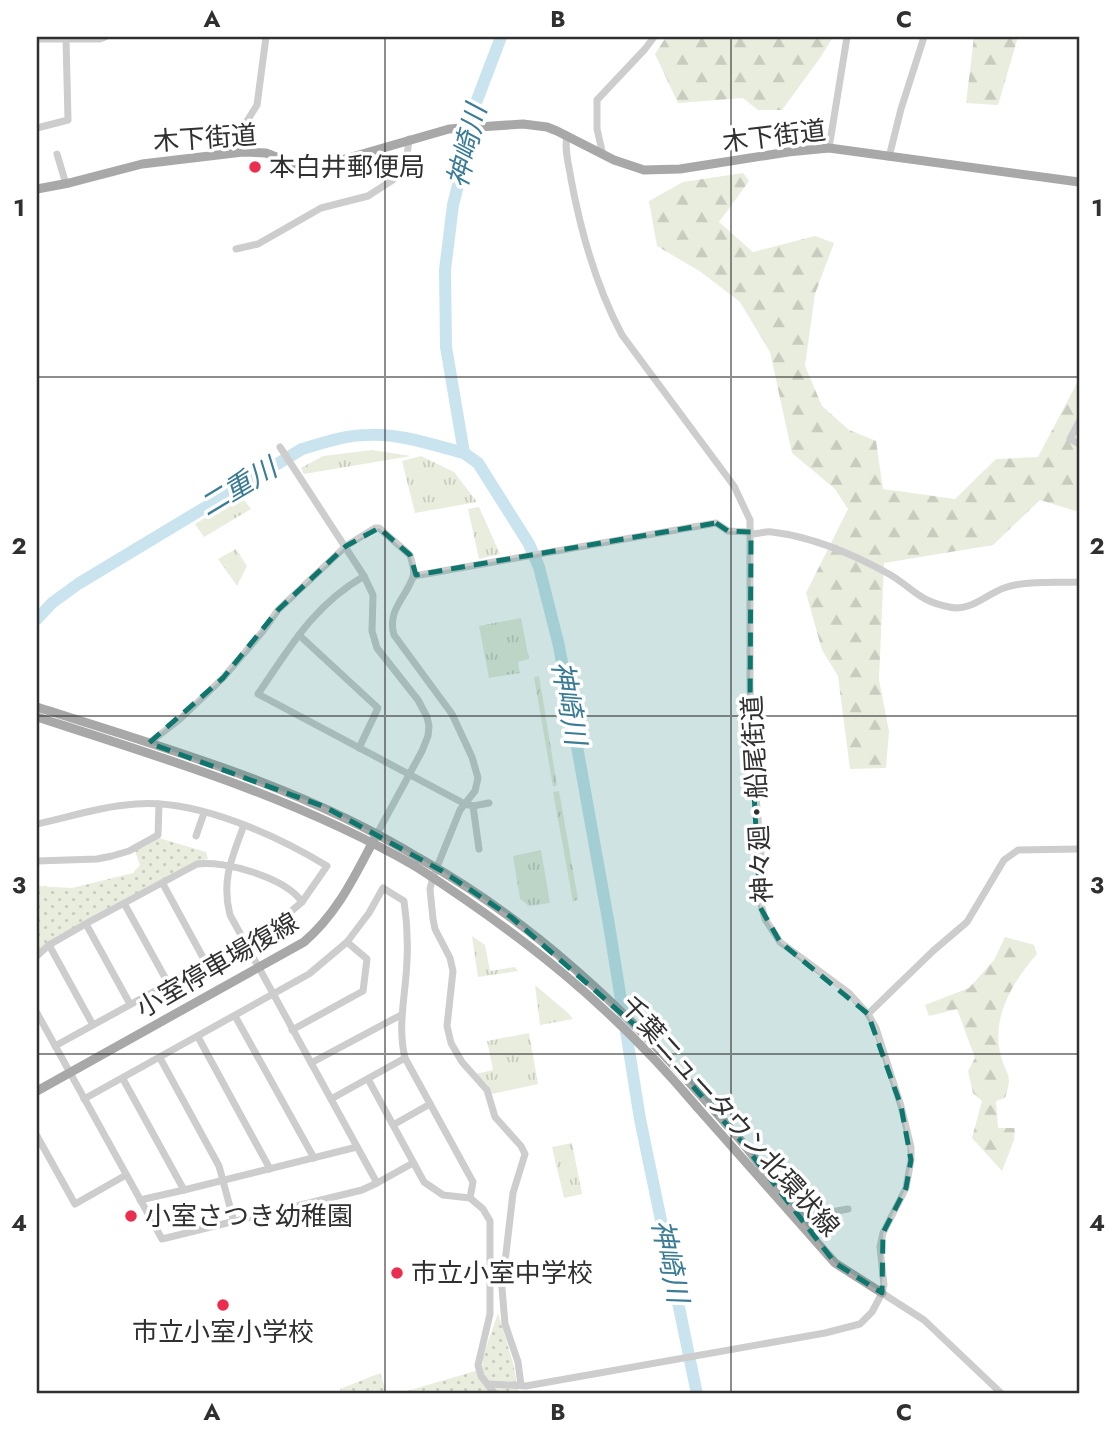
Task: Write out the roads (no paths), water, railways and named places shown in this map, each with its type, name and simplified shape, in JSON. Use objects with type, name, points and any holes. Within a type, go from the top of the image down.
[{"type":"main road","name":"木下街道","points":[[37,189],[142,164],[243,152],[266,153],[294,164],[317,164],[338,161],[456,128],[536,125],[566,135],[633,168],[667,171],[830,148],[1079,183]]},
{"type":"main road","name":"千葉ニュータウン北環状線","points":[[37,706],[286,790],[375,838],[511,918],[580,973],[653,1041],[835,1263],[882,1293]]},
{"type":"main road","name":"千葉ニュータウン北環状線","points":[[37,718],[266,793],[375,838]]},
{"type":"main road","name":"小室停車場復線","points":[[37,1091],[304,942],[329,918],[344,897],[375,838]]},
{"type":"main road","name":"千葉ニュータウン北環状線","points":[[702,1104],[802,1217],[835,1263]]},
{"type":"street","points":[[37,39],[105,37]]},
{"type":"street","points":[[243,152],[247,121],[257,105],[266,37]]},
{"type":"street","points":[[603,155],[597,129],[597,100],[654,37]]},
{"type":"street","points":[[830,148],[847,37]]},
{"type":"street","points":[[889,157],[924,37]]},
{"type":"street","points":[[37,128],[68,120],[65,39]]},
{"type":"street","name":"神々廻・船尾街道","points":[[566,135],[566,153],[583,241],[612,315],[622,335],[734,486],[745,506],[751,533],[750,694],[761,852],[761,907],[771,931],[780,942],[849,993],[868,1014],[876,1028],[911,1147],[910,1174],[906,1188],[883,1233],[880,1247],[884,1285],[882,1293]]},
{"type":"street","points":[[236,248],[258,244],[321,208],[357,200],[374,192],[405,172],[409,139]]},
{"type":"street","points":[[57,154],[66,184]]},
{"type":"street","points":[[1079,422],[1070,439],[1079,444]]},
{"type":"street","points":[[280,447],[364,576],[373,595],[372,631],[377,648],[418,701],[427,717],[428,736],[375,838]]},
{"type":"street","points":[[414,576],[716,523],[728,531],[761,534],[768,531],[836,548],[892,576],[921,598],[952,608],[967,608],[1003,588],[1016,585],[1079,582]]},
{"type":"street","points":[[149,743],[180,719],[223,678],[278,610],[346,546],[379,528],[410,555],[414,576],[394,612],[392,628],[398,642],[452,714],[472,757],[478,782],[469,805],[479,849]]},
{"type":"street","points":[[364,576],[327,602],[299,635],[258,694],[469,805]]},
{"type":"street","points":[[299,635],[378,708],[359,748]]},
{"type":"street","points":[[489,803],[469,805],[460,810],[433,877],[430,906],[435,929],[450,958],[453,971],[447,1026],[452,1043],[462,1062],[485,1086],[495,1117],[521,1146],[524,1154],[513,1193],[502,1288],[505,1324],[518,1362],[521,1385]]},
{"type":"street","points":[[37,824],[135,804],[178,805],[244,825],[292,845],[327,866],[302,902],[275,925],[55,1046]]},
{"type":"street","points":[[37,861],[97,859],[129,851],[158,835],[159,804]]},
{"type":"street","points":[[196,836],[204,813]]},
{"type":"street","points":[[244,825],[225,882],[225,898],[230,915],[377,1183]]},
{"type":"street","points":[[868,1014],[967,922],[1004,860],[1018,850],[1079,849]]},
{"type":"street","points":[[37,956],[49,946],[197,864],[211,862],[230,865],[279,883],[302,902]]},
{"type":"street","points":[[163,884],[206,963]]},
{"type":"street","points":[[84,1099],[310,974],[347,942],[369,913],[383,888],[404,901],[408,932],[401,1038],[405,1058],[473,1182],[470,1198]]},
{"type":"street","points":[[124,905],[169,983]]},
{"type":"street","points":[[86,925],[130,1004]]},
{"type":"street","points":[[292,1030],[363,991],[367,959],[347,942]]},
{"type":"street","points":[[49,946],[93,1025]]},
{"type":"street","points":[[37,1013],[162,1240],[362,1190],[413,1163]]},
{"type":"street","points":[[311,1063],[401,1015]]},
{"type":"street","points":[[236,1016],[314,1158]]},
{"type":"street","points":[[198,1037],[270,1169]]},
{"type":"street","points":[[160,1058],[219,1166],[234,1222]]},
{"type":"street","points":[[331,1099],[405,1058]]},
{"type":"street","points":[[122,1079],[184,1190]]},
{"type":"street","points":[[368,1079],[424,1182],[443,1195],[470,1198],[483,1209],[490,1221],[490,1314],[478,1365],[481,1376],[492,1390],[521,1385],[526,1387],[854,1327],[872,1312],[882,1293],[924,1320],[1002,1394]]},
{"type":"street","points":[[393,1125],[430,1104]]},
{"type":"street","points":[[37,1136],[75,1204],[126,1175]]},
{"type":"street","points":[[140,1200],[357,1147]]},
{"type":"street","points":[[802,1217],[848,1209]]},
{"type":"waterway","name":"神崎川","points":[[501,37],[474,108],[470,137],[453,205],[445,270],[446,347],[464,453],[478,463],[529,544],[539,567],[559,646],[609,925],[640,1119],[697,1394]]},
{"type":"waterway","name":"二重川","points":[[37,619],[52,603],[78,584],[302,449],[342,438],[379,435],[416,440],[464,453]]},
{"type":"place","name":"本白井郵便局","points":[[255,167]]},
{"type":"place","name":"小室さつき幼稚園","points":[[131,1216]]},
{"type":"place","name":"市立小室中学校","points":[[397,1273]]},
{"type":"place","name":"市立小室小学校","points":[[223,1305]]}]
